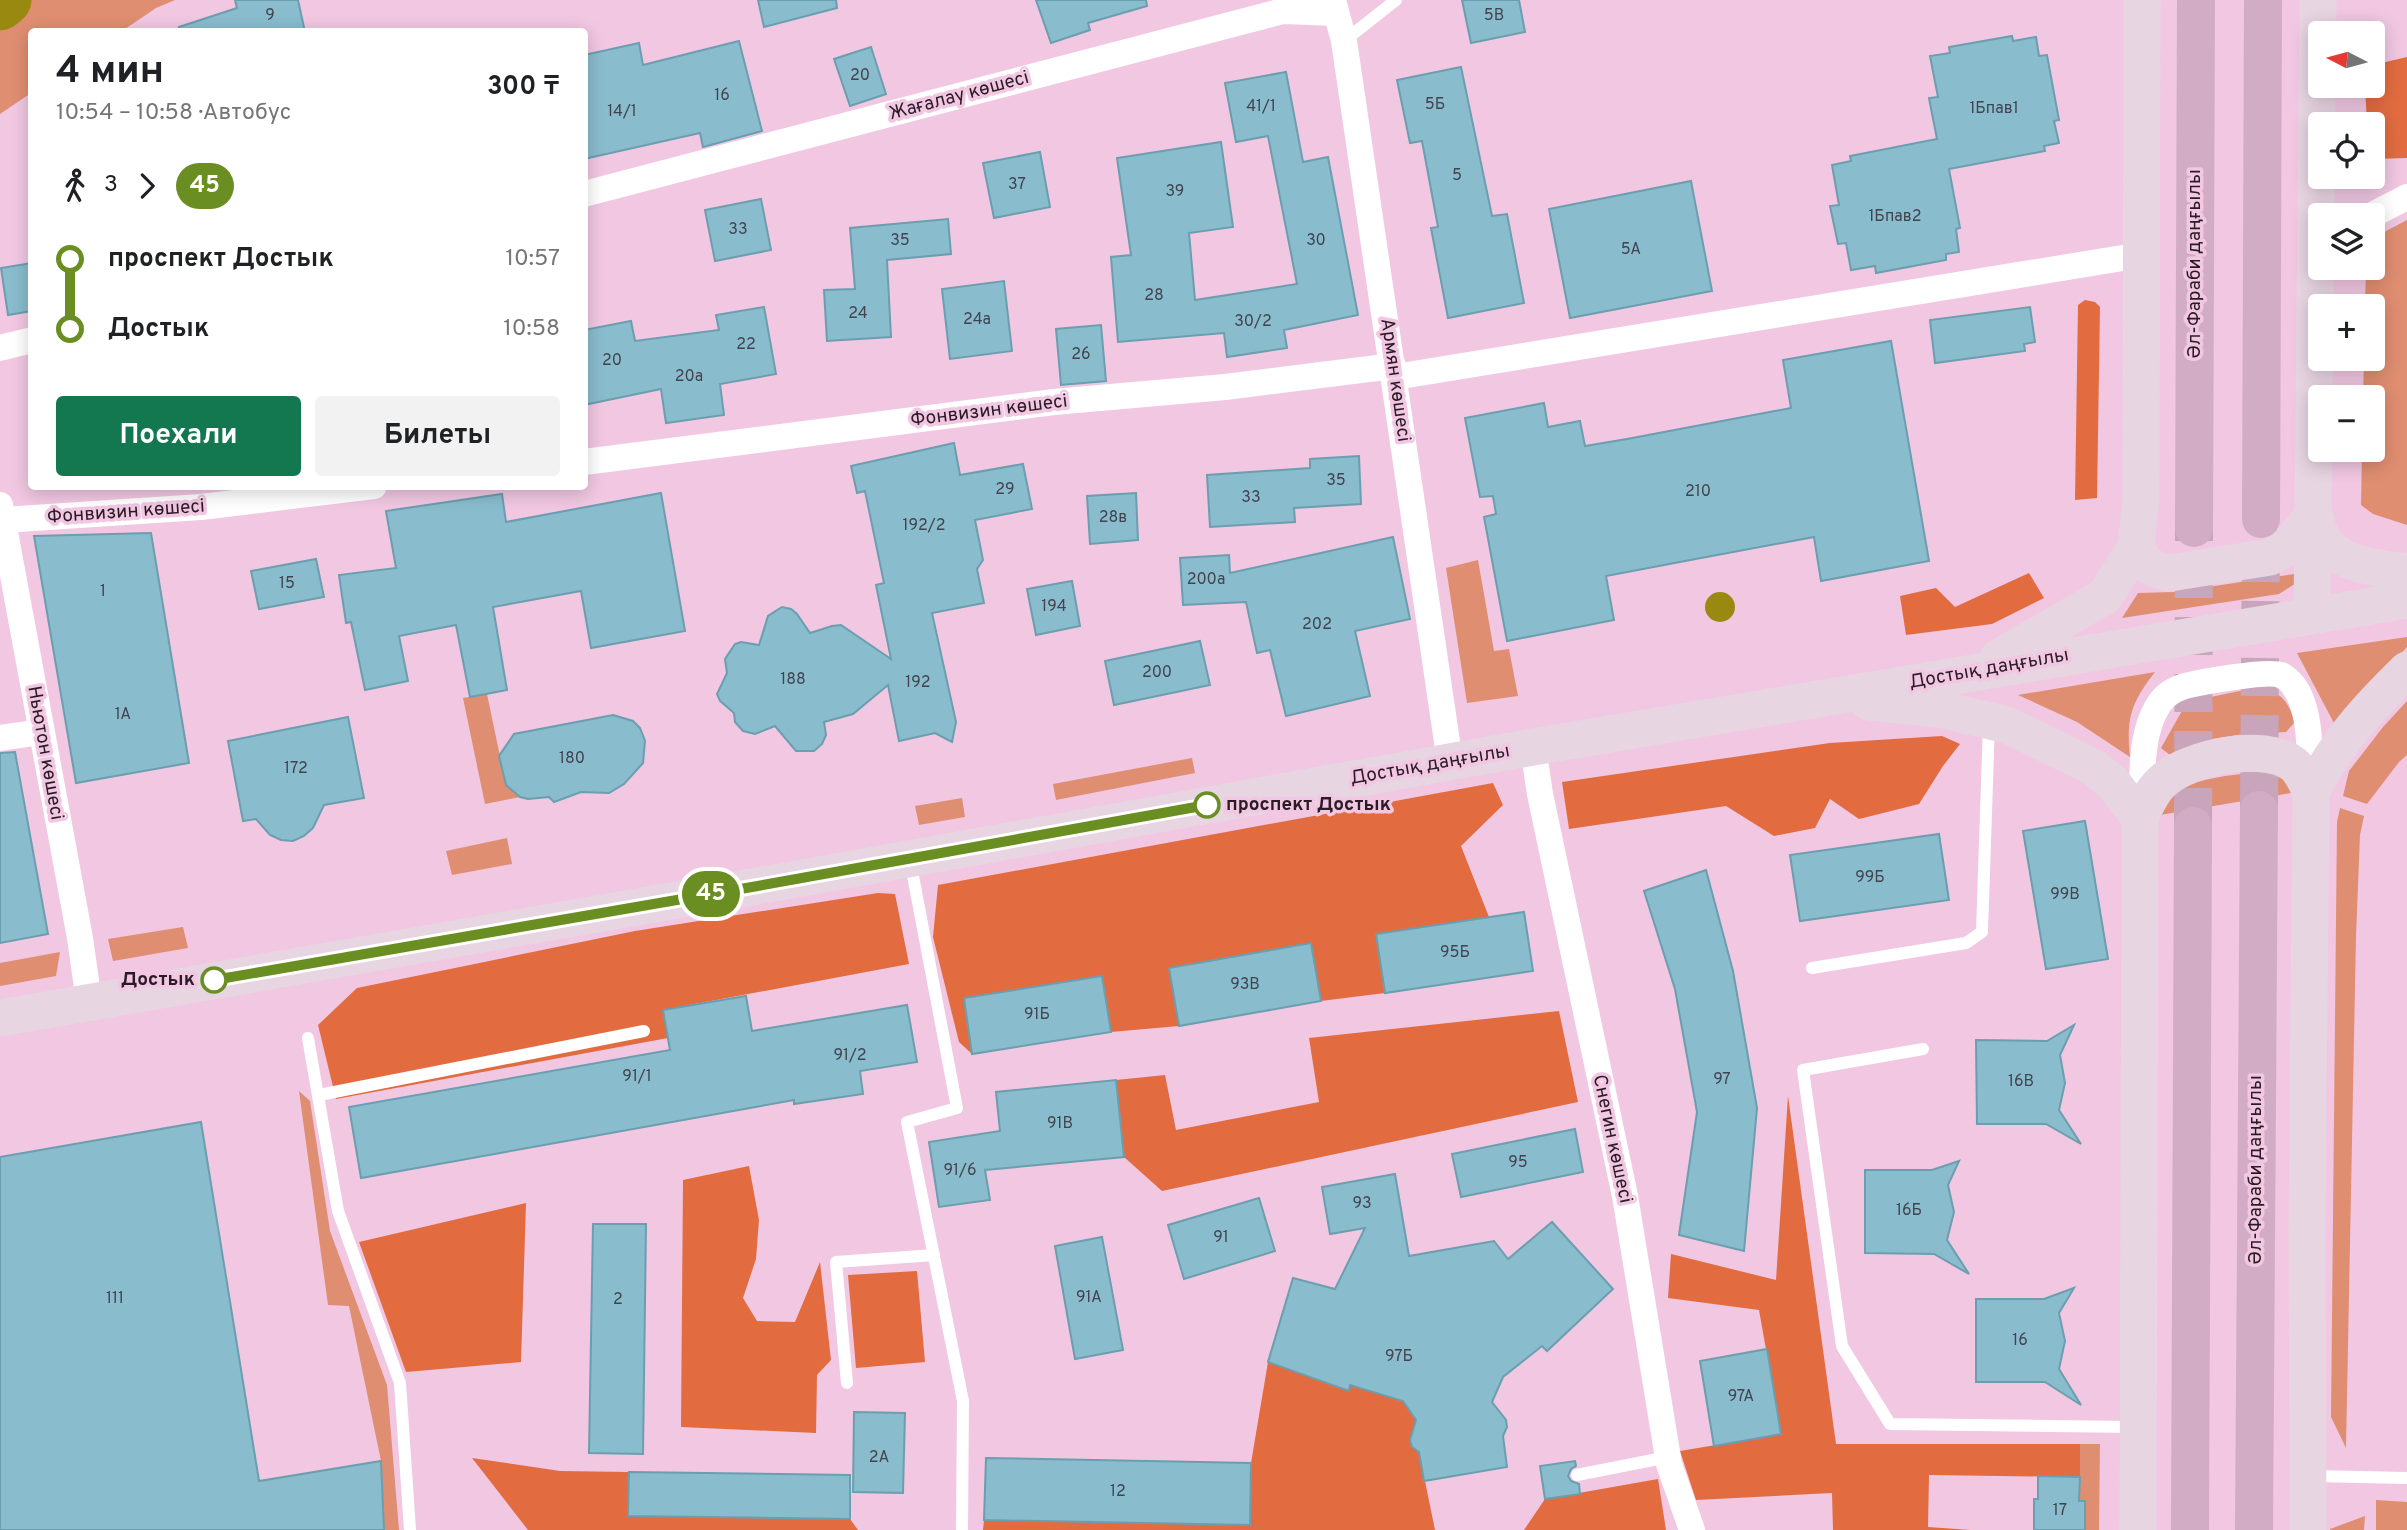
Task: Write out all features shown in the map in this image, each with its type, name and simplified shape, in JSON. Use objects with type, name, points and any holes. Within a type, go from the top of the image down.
[{"type":"main road","points":[[1968,673],[2020,647],[2105,596],[2136,547],[2141,498],[2142,0]]},
{"type":"main road","name":"Әл-Фараби даңғылы","points":[[2194,528],[2196,0]]},
{"type":"main road","points":[[2261,519],[2263,0]]},
{"type":"main road","points":[[2318,0],[2318,203]]},
{"type":"main road","points":[[2312,615],[2317,280]]},
{"type":"main road","points":[[2136,547],[2142,561],[2156,571],[2170,573],[2270,557],[2285,549],[2314,514]]},
{"type":"main road","points":[[2314,514],[2321,537],[2339,554],[2365,565],[2407,572]]},
{"type":"main road","name":"Достық даңғылы","points":[[0,1017],[752,887],[1533,747],[2407,600]]},
{"type":"main road","points":[[2308,1530],[2307,1211],[2311,792],[2345,735],[2407,670]]},
{"type":"main road","points":[[1809,700],[1897,704],[1989,719],[2025,733],[2093,767],[2112,782],[2140,818]]},
{"type":"main road","points":[[2138,1530],[2140,818],[2154,791],[2170,775],[2210,759],[2229,755],[2266,754],[2284,758],[2299,769],[2311,792]]},
{"type":"main road","name":"Әл-Фараби даңғылы","points":[[2253,1530],[2259,810]]},
{"type":"main road","points":[[2190,1530],[2193,826]]},
{"type":"street","name":"Армян көшесі","points":[[1334,6],[1344,41],[1450,762]]},
{"type":"street","name":"Жағалау көшесі","points":[[588,193],[1283,10],[1334,6]]},
{"type":"street","points":[[2385,208],[2407,197]]},
{"type":"street","name":"Фонвизин көшесі","points":[[588,461],[1054,402],[1394,372],[2141,255]]},
{"type":"street","points":[[0,348],[28,341]]},
{"type":"street","name":"Фонвизин көшесі","points":[[1,513],[201,507],[341,490]]},
{"type":"street","name":"Ньютон көшесі","points":[[1,513],[80,938],[89,1002]]},
{"type":"street","points":[[2140,818],[2148,728],[2159,704],[2170,693],[2183,686],[2265,674],[2281,675],[2292,683],[2301,698],[2310,744],[2311,792]]},
{"type":"street","points":[[0,738],[41,732]]},
{"type":"street","name":"Снегин көшесі","points":[[1533,747],[1540,794],[1625,1196],[1668,1457],[1692,1530]]},
{"type":"lane","points":[[1344,41],[1396,0]]},
{"type":"lane","points":[[1812,968],[1966,943],[1982,932],[1989,719]]},
{"type":"lane","points":[[910,857],[957,1108],[908,1122],[962,1401],[962,1530]]},
{"type":"lane","points":[[319,1095],[644,1031]]},
{"type":"lane","points":[[308,1038],[338,1211],[400,1383],[410,1530]]},
{"type":"lane","points":[[1923,1049],[1803,1070],[1842,1346],[1890,1423],[2138,1427]]},
{"type":"lane","points":[[847,1383],[836,1262],[934,1255]]},
{"type":"lane","points":[[1577,1475],[1668,1457]]},
{"type":"lane","points":[[2308,1476],[2407,1478]]},
{"type":"shaded area","points":[[0,0],[175,0],[156,8],[126,28],[28,28],[28,95],[0,114]]},
{"type":"shaded area","points":[[2407,57],[2407,158],[2385,159],[2385,112],[2366,112],[2366,98],[2385,98],[2385,62]]},
{"type":"shaded area","points":[[2407,220],[2407,525],[2373,514],[2361,505],[2362,462],[2385,462],[2385,385],[2363,385],[2364,371],[2385,371],[2385,294],[2365,294],[2366,280],[2385,280],[2385,232]]},
{"type":"shaded area","points":[[2085,300],[2095,302],[2100,307],[2097,498],[2075,500],[2078,305]]},
{"type":"shaded area","points":[[1478,560],[1494,651],[1509,649],[1518,696],[1467,703],[1446,568]]},
{"type":"shaded area","points":[[2029,573],[2044,598],[1992,624],[1906,635],[1900,596],[1936,588],[1955,607]]},
{"type":"shaded area","points":[[2301,573],[2298,582],[2279,594],[2122,618],[2138,593],[2174,592]]},
{"type":"shaded area","points":[[1720,592],[1731,596],[1735,607],[1731,618],[1720,622],[1709,618],[1705,607],[1709,596]]},
{"type":"shaded area","points":[[2407,637],[2407,647],[2335,725],[2297,653]]},
{"type":"shaded area","points":[[2155,672],[2140,693],[2132,712],[2129,732],[2130,757],[2077,722],[2018,695]]},
{"type":"shaded area","points":[[2249,689],[2274,692],[2284,700],[2295,722],[2286,732],[2244,734],[2199,741],[2170,755],[2161,748],[2187,702]]},
{"type":"shaded area","points":[[487,694],[506,785],[520,797],[485,804],[463,698]]},
{"type":"shaded area","points":[[2407,701],[2407,755],[2367,804],[2343,796],[2349,771]]},
{"type":"shaded area","points":[[1942,736],[1960,744],[1919,804],[1859,819],[1830,799],[1815,828],[1774,836],[1726,806],[1569,829],[1562,782],[1830,743]]},
{"type":"shaded area","points":[[1192,758],[1195,773],[1056,800],[1053,784]]},
{"type":"shaded area","points":[[2276,772],[2284,776],[2291,793],[2160,815],[2166,800],[2187,786],[2217,777]]},
{"type":"shaded area","points":[[1493,783],[1503,805],[1461,846],[1489,917],[1377,934],[1385,993],[1321,1001],[1311,943],[1179,1026],[1111,1032],[1102,976],[964,998],[972,1054],[959,1042],[933,937],[938,885]]},
{"type":"shaded area","points":[[962,798],[965,817],[919,825],[915,806]]},
{"type":"shaded area","points":[[2340,808],[2364,816],[2360,835],[2356,936],[2346,1448],[2331,1417],[2337,822]]},
{"type":"shaded area","points":[[507,838],[512,864],[452,875],[446,851]]},
{"type":"shaded area","points":[[878,893],[895,894],[909,964],[663,1010],[668,1038],[336,1099],[318,1025],[357,988],[635,931]]},
{"type":"shaded area","points":[[183,927],[188,948],[113,961],[108,939]]},
{"type":"shaded area","points":[[60,952],[56,976],[0,986],[0,963]]},
{"type":"shaded area","points":[[1559,1011],[1578,1102],[1162,1191],[1124,1157],[1116,1080],[1165,1075],[1176,1130],[1319,1102],[1309,1038]]},
{"type":"shaded area","points":[[299,1091],[310,1101],[330,1231],[387,1385],[399,1530],[384,1530],[381,1461],[349,1306],[328,1305]]},
{"type":"shaded area","points":[[1788,1096],[1836,1444],[2080,1444],[2080,1477],[1929,1475],[1928,1527],[1971,1530],[1833,1530],[1832,1493],[1696,1500],[1680,1451],[1781,1434],[1759,1310],[1668,1298],[1671,1254],[1776,1280]]},
{"type":"shaded area","points":[[749,1166],[759,1220],[756,1259],[743,1298],[757,1321],[795,1322],[820,1262],[831,1360],[817,1375],[816,1433],[681,1427],[683,1180]]},
{"type":"shaded area","points":[[526,1203],[521,1362],[406,1372],[359,1242]]},
{"type":"shaded area","points":[[917,1271],[925,1362],[856,1368],[848,1275]]},
{"type":"shaded area","points":[[1268,1362],[1348,1391],[1350,1385],[1403,1401],[1421,1429],[1410,1440],[1412,1447],[1419,1452],[1435,1530],[983,1530],[984,1520],[1251,1463]]},
{"type":"shaded area","points":[[2080,1444],[2100,1444],[2099,1530],[2085,1530],[2085,1501],[2079,1501]]},
{"type":"shaded area","points":[[472,1458],[560,1471],[629,1472],[629,1516],[850,1519],[858,1530],[528,1530]]},
{"type":"shaded area","points":[[1658,1479],[1666,1530],[1524,1530],[1545,1499]]},
{"type":"shaded area","points":[[2376,1500],[2407,1502],[2407,1530],[2376,1530]]},
{"type":"shaded area","points":[[2365,1516],[2364,1530],[2330,1530],[2330,1529]]},
{"type":"building","points":[[235,0],[298,0],[304,28],[179,28],[237,8]]},
{"type":"building","points":[[758,0],[836,0],[837,8],[764,27]]},
{"type":"building","points":[[1036,0],[1146,0],[1147,6],[1088,23],[1090,30],[1051,43]]},
{"type":"building","points":[[1462,0],[1519,0],[1525,32],[1471,43]]},
{"type":"building","points":[[2012,36],[2013,41],[2036,37],[2039,56],[2047,55],[2059,120],[2054,121],[2059,143],[2044,146],[2045,151],[1949,169],[1960,228],[1956,229],[1959,252],[1946,254],[1946,260],[1876,273],[1875,266],[1851,270],[1846,243],[1838,244],[1830,206],[1839,205],[1832,165],[1851,161],[1850,156],[1937,139],[1929,98],[1938,97],[1930,56],[1950,53],[1949,47]]},
{"type":"building","points":[[739,41],[762,131],[703,147],[700,133],[588,158],[588,54],[639,43],[643,65]]},
{"type":"building","points":[[871,47],[886,94],[850,106],[834,59]]},
{"type":"building","points":[[1461,67],[1492,216],[1507,214],[1524,303],[1448,318],[1431,228],[1438,227],[1422,141],[1410,143],[1397,80]]},
{"type":"building","points":[[1286,72],[1303,162],[1328,157],[1358,315],[1284,330],[1287,348],[1227,357],[1224,333],[1118,342],[1111,257],[1131,255],[1117,158],[1221,142],[1233,227],[1189,233],[1195,300],[1297,284],[1268,136],[1236,142],[1225,83]]},
{"type":"building","points":[[1040,152],[1050,207],[994,218],[983,163]]},
{"type":"building","points":[[1691,181],[1712,291],[1570,318],[1549,209]]},
{"type":"building","points":[[761,199],[771,250],[715,261],[705,210]]},
{"type":"building","points":[[948,219],[951,254],[887,260],[891,337],[827,341],[824,290],[855,289],[850,228]]},
{"type":"building","points":[[28,264],[28,312],[8,315],[1,268]]},
{"type":"building","points":[[1004,281],[1012,351],[950,359],[942,289]]},
{"type":"building","points":[[764,307],[776,374],[720,384],[724,415],[666,423],[661,389],[588,404],[588,329],[631,321],[635,341],[719,330],[716,315]]},
{"type":"building","points":[[2030,307],[2035,342],[2024,344],[2025,351],[1935,363],[1930,320]]},
{"type":"building","points":[[1101,325],[1106,381],[1061,385],[1056,329]]},
{"type":"building","points":[[1891,341],[1929,561],[1821,581],[1814,537],[1606,576],[1614,620],[1507,641],[1484,517],[1496,514],[1493,496],[1480,497],[1465,418],[1544,403],[1548,427],[1580,421],[1585,446],[1627,439],[1791,408],[1783,360]]},
{"type":"building","points":[[954,443],[960,475],[1023,464],[1032,509],[975,520],[983,560],[977,569],[984,603],[932,613],[956,722],[952,742],[935,733],[899,741],[888,685],[853,714],[824,722],[826,735],[822,744],[814,751],[796,751],[775,726],[755,734],[743,731],[735,722],[734,713],[720,701],[717,694],[727,673],[725,659],[735,644],[741,642],[759,645],[768,616],[782,607],[797,614],[810,633],[841,625],[891,659],[876,585],[884,583],[865,491],[857,493],[851,466]]},
{"type":"building","points":[[1359,456],[1361,504],[1294,508],[1295,522],[1210,527],[1207,475],[1310,468],[1310,459]]},
{"type":"building","points":[[661,493],[685,631],[591,648],[581,591],[493,607],[507,690],[470,697],[456,625],[399,636],[408,681],[365,690],[351,622],[346,623],[339,575],[396,568],[386,511],[502,494],[506,522]]},
{"type":"building","points":[[1136,493],[1138,540],[1090,544],[1087,496]]},
{"type":"building","points":[[151,533],[189,763],[76,783],[34,536]]},
{"type":"building","points":[[1393,537],[1410,619],[1355,631],[1370,696],[1286,716],[1270,650],[1257,653],[1246,602],[1183,605],[1180,558],[1229,555],[1230,573]]},
{"type":"building","points":[[316,559],[324,597],[259,609],[251,571]]},
{"type":"building","points":[[1072,581],[1080,626],[1036,635],[1027,589]]},
{"type":"building","points":[[1200,641],[1210,685],[1114,705],[1105,661]]},
{"type":"building","points":[[613,715],[633,721],[640,728],[645,741],[643,763],[624,784],[609,793],[581,792],[554,802],[549,797],[520,797],[506,785],[499,756],[514,734]]},
{"type":"building","points":[[348,717],[364,798],[324,805],[313,828],[293,841],[270,835],[256,819],[243,821],[228,741]]},
{"type":"building","points":[[15,752],[48,934],[0,943],[0,753]]},
{"type":"building","points":[[2085,821],[2108,959],[2046,969],[2023,831]]},
{"type":"building","points":[[1939,834],[1949,900],[1800,921],[1790,855]]},
{"type":"building","points":[[1706,870],[1733,971],[1757,1108],[1744,1251],[1679,1235],[1697,1112],[1675,989],[1644,891]]},
{"type":"building","points":[[1524,912],[1533,971],[1385,993],[1376,934]]},
{"type":"building","points":[[1311,943],[1321,1001],[1179,1026],[1169,968]]},
{"type":"building","points":[[1102,976],[1111,1032],[972,1054],[964,998]]},
{"type":"building","points":[[746,996],[752,1031],[907,1005],[917,1062],[860,1071],[863,1094],[794,1104],[794,1100],[361,1178],[349,1107],[670,1050],[663,1010]]},
{"type":"building","points":[[2074,1025],[2060,1055],[2065,1083],[2059,1110],[2081,1144],[2046,1124],[1977,1124],[1976,1040],[2047,1041]]},
{"type":"building","points":[[1116,1080],[1124,1157],[985,1170],[990,1200],[939,1207],[929,1142],[1000,1131],[996,1092]]},
{"type":"building","points":[[201,1122],[259,1481],[381,1461],[384,1530],[0,1530],[0,1157]]},
{"type":"building","points":[[1575,1129],[1583,1172],[1461,1197],[1452,1154]]},
{"type":"building","points":[[1959,1161],[1948,1185],[1954,1212],[1947,1240],[1969,1274],[1934,1254],[1865,1253],[1865,1170],[1932,1170]]},
{"type":"building","points":[[1395,1174],[1409,1256],[1494,1241],[1508,1259],[1552,1222],[1613,1289],[1547,1351],[1542,1346],[1503,1377],[1492,1402],[1506,1420],[1507,1427],[1503,1436],[1507,1467],[1424,1481],[1419,1452],[1412,1447],[1410,1440],[1416,1420],[1403,1401],[1350,1385],[1349,1391],[1268,1362],[1293,1278],[1335,1289],[1365,1228],[1330,1234],[1322,1187]]},
{"type":"building","points":[[1259,1198],[1275,1251],[1184,1279],[1168,1225]]},
{"type":"building","points":[[593,1224],[646,1224],[643,1454],[589,1453]]},
{"type":"building","points":[[1102,1237],[1123,1350],[1075,1359],[1055,1246]]},
{"type":"building","points":[[2074,1288],[2059,1313],[2065,1341],[2059,1369],[2081,1405],[2045,1382],[1976,1382],[1976,1299],[2044,1299]]},
{"type":"building","points":[[1767,1349],[1781,1434],[1714,1446],[1700,1361]]},
{"type":"building","points":[[854,1412],[905,1413],[903,1493],[853,1492]]},
{"type":"building","points":[[986,1458],[1251,1463],[1250,1525],[984,1520]]},
{"type":"building","points":[[1575,1461],[1576,1466],[1568,1476],[1571,1481],[1579,1484],[1580,1494],[1545,1499],[1540,1466]]},
{"type":"building","points":[[629,1472],[850,1475],[850,1519],[628,1516]]},
{"type":"building","points":[[2038,1476],[2080,1477],[2079,1501],[2085,1501],[2085,1530],[2034,1530],[2034,1499],[2038,1499]]},
{"type":"waterway","points":[[0,5],[6,0]]},
{"type":"tunnel","points":[[2259,810],[2261,525]]},
{"type":"tunnel","points":[[2193,826],[2194,528]]},
{"type":"bus line","name":"45","points":[[214,980],[1207,805]]},
{"type":"place","name":"проспект Достык","points":[[1207,805]]},
{"type":"place","name":"Достык","points":[[214,980]]}]
